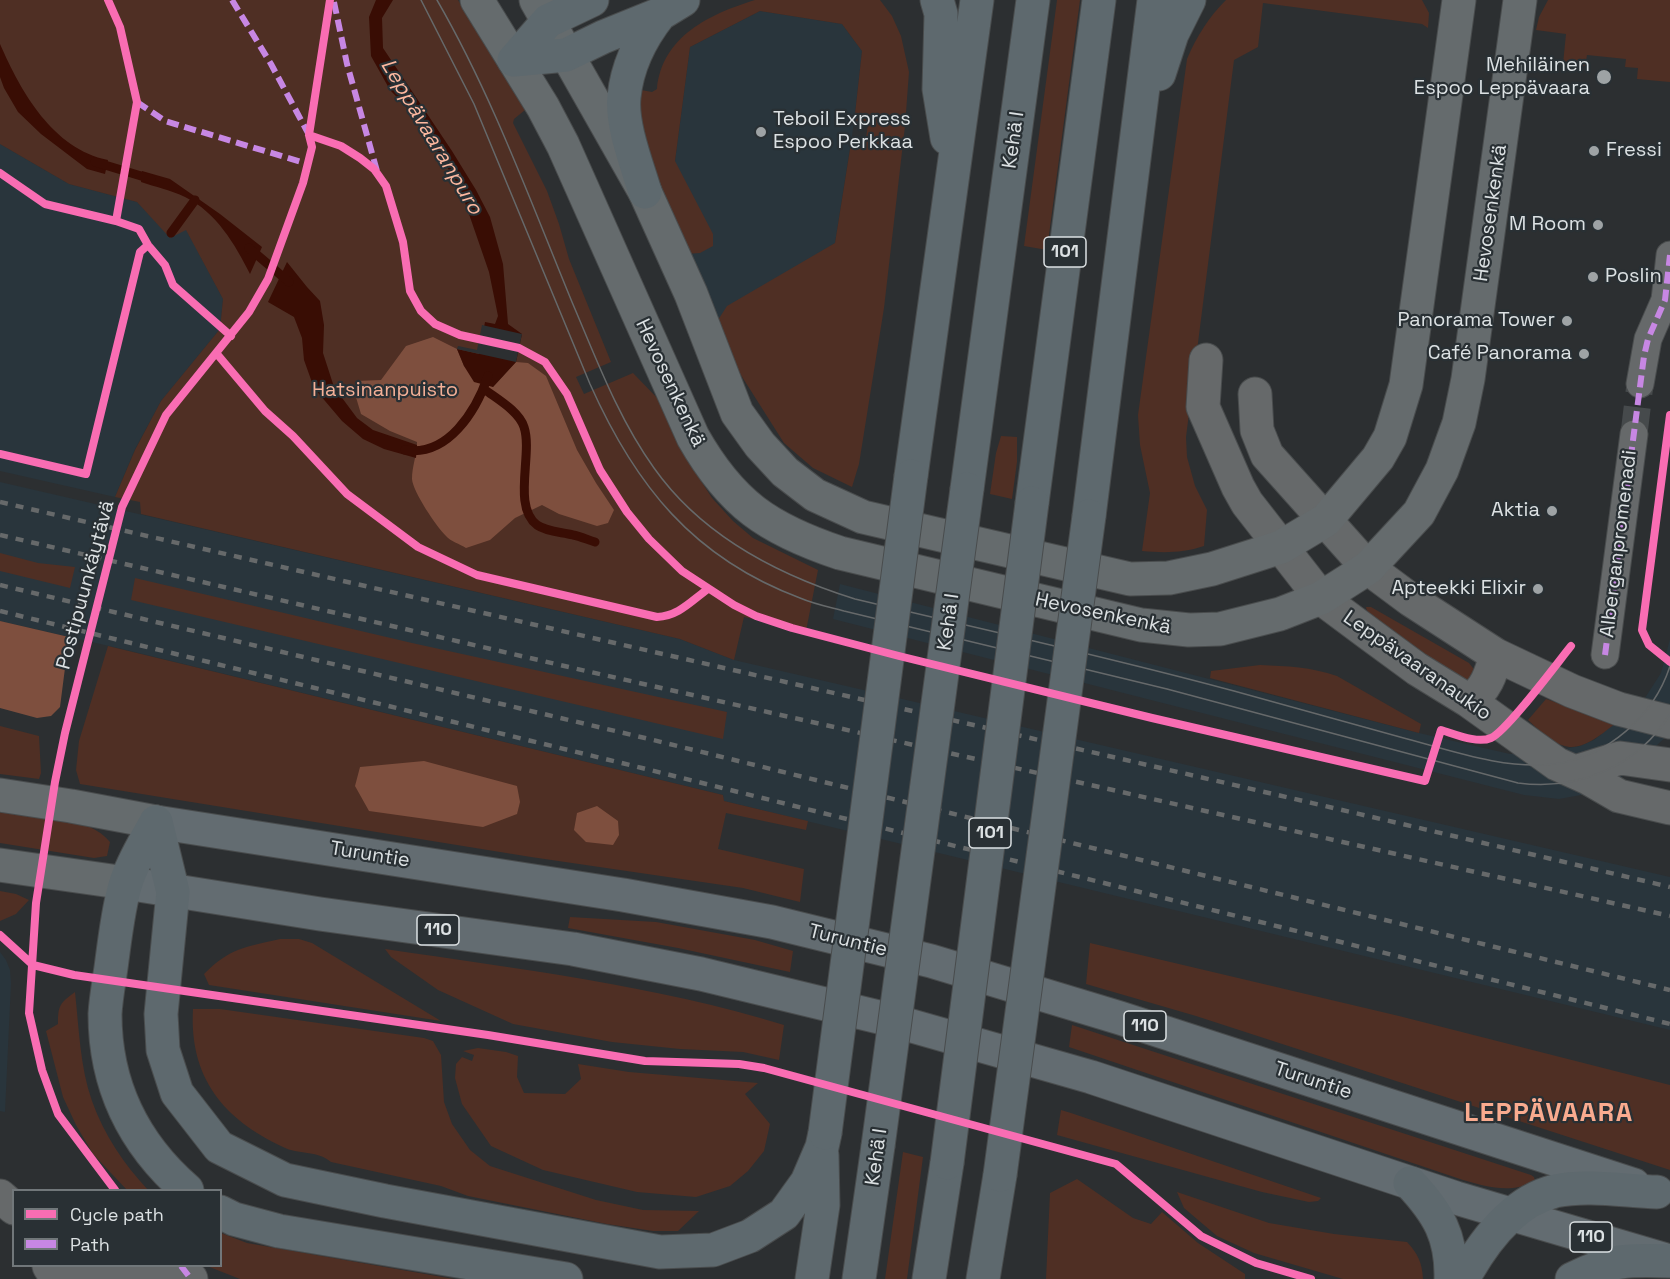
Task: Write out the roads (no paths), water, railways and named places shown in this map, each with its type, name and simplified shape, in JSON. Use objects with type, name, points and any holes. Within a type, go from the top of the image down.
[{"type":"highway","points":[[514,60],[542,11],[592,0]]},
{"type":"highway","points":[[937,0],[941,14],[939,89],[952,173]]},
{"type":"highway","points":[[812,1279],[823,1205],[823,1140],[977,0]]},
{"type":"highway","name":"Kehä I","points":[[859,1279],[1033,0]]},
{"type":"highway","name":"101","points":[[929,1279],[947,1163],[1098,0]]},
{"type":"highway","points":[[983,1279],[1000,1175],[1089,516],[1154,0]]},
{"type":"highway","points":[[1135,150],[1172,34],[1189,0]]},
{"type":"highway","points":[[514,60],[566,55],[671,7]]},
{"type":"highway","points":[[645,192],[626,124],[623,98],[636,50],[648,29],[671,7]]},
{"type":"highway","points":[[156,822],[173,892],[161,1014],[163,1050],[177,1093],[219,1147],[285,1180],[385,1202],[660,1252],[713,1250],[750,1236],[784,1214],[807,1182],[823,1140]]},
{"type":"highway","points":[[156,822],[126,883],[105,1013],[109,1066],[122,1104],[144,1142],[167,1173],[185,1189]]},
{"type":"highway","points":[[1410,1183],[1431,1204],[1445,1233],[1452,1259],[1451,1279]]},
{"type":"highway","points":[[1463,1279],[1478,1252],[1512,1214],[1532,1199],[1556,1191],[1585,1189],[1664,1194]]},
{"type":"highway","points":[[222,1213],[234,1219],[279,1231],[566,1279]]},
{"type":"highway","points":[[1572,1279],[1596,1267],[1614,1262],[1670,1261]]},
{"type":"main road","name":"Hevosenkenkä","points":[[477,0],[562,145],[693,437],[727,488],[752,511],[805,541],[840,553],[1141,625],[1189,630],[1220,629],[1280,614],[1321,598],[1368,568],[1419,513],[1442,470],[1459,423],[1468,380],[1520,0]]},
{"type":"main road","name":"Hevosenkenkä","points":[[542,11],[645,192],[691,294],[737,413],[760,445],[785,472],[815,495],[863,517],[1130,579],[1168,578],[1212,569],[1281,547],[1326,520],[1378,459],[1389,437],[1406,385],[1459,0]]},
{"type":"main road","name":"Turuntie","points":[[0,795],[156,822],[623,895],[772,922],[920,958],[1131,1022],[1664,1194]]},
{"type":"main road","name":"110","points":[[0,865],[573,949],[701,974],[891,1020],[1091,1077],[1410,1183],[1670,1261]]},
{"type":"street","points":[[1640,384],[1648,339],[1667,300],[1670,255]]},
{"type":"street","name":"Leppävaaranaukio","points":[[1206,360],[1203,407],[1238,487],[1247,503],[1321,598],[1417,669],[1469,701],[1543,755],[1619,796],[1670,808]]},
{"type":"street","points":[[1238,487],[1248,404],[1255,394],[1257,430],[1267,455],[1368,568],[1411,600],[1496,655],[1572,691],[1619,709],[1670,722]]},
{"type":"street","name":"Alberganpromenadi","points":[[1605,655],[1634,434]]},
{"type":"street","points":[[1469,701],[1480,694],[1490,676],[1496,655]]},
{"type":"street","points":[[1575,772],[1620,758],[1670,765]]},
{"type":"street","points":[[0,1196],[12,1206]]},
{"type":"street","points":[[72,1279],[100,1271],[124,1269],[167,1270],[191,1279]]},
{"type":"water","points":[[376,0],[393,0],[382,18],[383,48],[452,151],[490,217],[503,264],[508,324],[522,334],[516,362],[493,387],[474,382],[457,349],[479,354],[485,322],[495,324],[498,316],[489,272],[460,188],[416,117],[390,90],[371,56],[369,17]]},
{"type":"water","points":[[0,44],[18,81],[41,116],[71,144],[88,154],[108,160],[105,174],[87,169],[41,134],[18,112],[0,77]]},
{"type":"water","points":[[142,171],[170,179],[262,247],[250,274],[231,240],[206,211],[180,195],[141,182]]},
{"type":"water","points":[[287,262],[320,301],[324,325],[323,353],[334,387],[357,418],[373,430],[417,445],[416,458],[384,449],[363,439],[342,421],[314,388],[304,360],[302,338],[294,317],[268,302]]},
{"type":"waterway","name":"Leppävaaranpuro","points":[[95,162],[151,179]]},
{"type":"waterway","points":[[171,233],[195,200]]},
{"type":"waterway","name":"Leppävaaranpuro","points":[[249,248],[289,282]]},
{"type":"waterway","name":"Leppävaaranpuro","points":[[405,450],[420,450],[447,439],[468,417],[488,376]]},
{"type":"waterway","points":[[484,389],[513,411],[524,427],[526,438],[524,493],[530,516],[537,525],[545,529],[595,542]]},
{"type":"tunnel","points":[[1634,434],[1640,384]]},
{"type":"tram line","points":[[421,0],[474,104],[590,384],[608,421],[648,486],[698,539],[728,562],[762,581],[822,605],[1167,689],[1518,783],[1563,783],[1605,771],[1624,761],[1641,748],[1670,714]]},
{"type":"tram line","points":[[437,0],[493,110],[599,366],[629,429],[654,468],[695,514],[718,533],[770,565],[855,599],[1140,666],[1496,762],[1555,764],[1593,753],[1626,731],[1640,717],[1653,701],[1670,666]]},
{"type":"railway","points":[[0,502],[1253,789],[1670,887]]},
{"type":"railway","points":[[0,535],[573,668],[1670,916]]},
{"type":"railway","points":[[0,585],[649,739],[1670,990]]},
{"type":"railway","points":[[0,611],[1670,1024]]},
{"type":"place","name":"Mehiläinen Espoo Leppävaara","points":[[1604,77]]},
{"type":"place","name":"Teboil Express Espoo Perkkaa","points":[[761,132]]},
{"type":"place","name":"Fressi","points":[[1594,151]]},
{"type":"place","name":"M Room","points":[[1598,225]]},
{"type":"place","name":"Poslin","points":[[1593,277]]},
{"type":"place","name":"Panorama Tower","points":[[1567,321]]},
{"type":"place","name":"Café Panorama","points":[[1584,354]]},
{"type":"place","name":"Aktia","points":[[1552,511]]},
{"type":"place","name":"Apteekki Elixir","points":[[1538,589]]},
{"type":"district","name":"LEPPÄVAARA","points":[[1549,1114]]},
{"type":"park label","name":"Hatsinanpuisto","points":[[385,391]]}]
